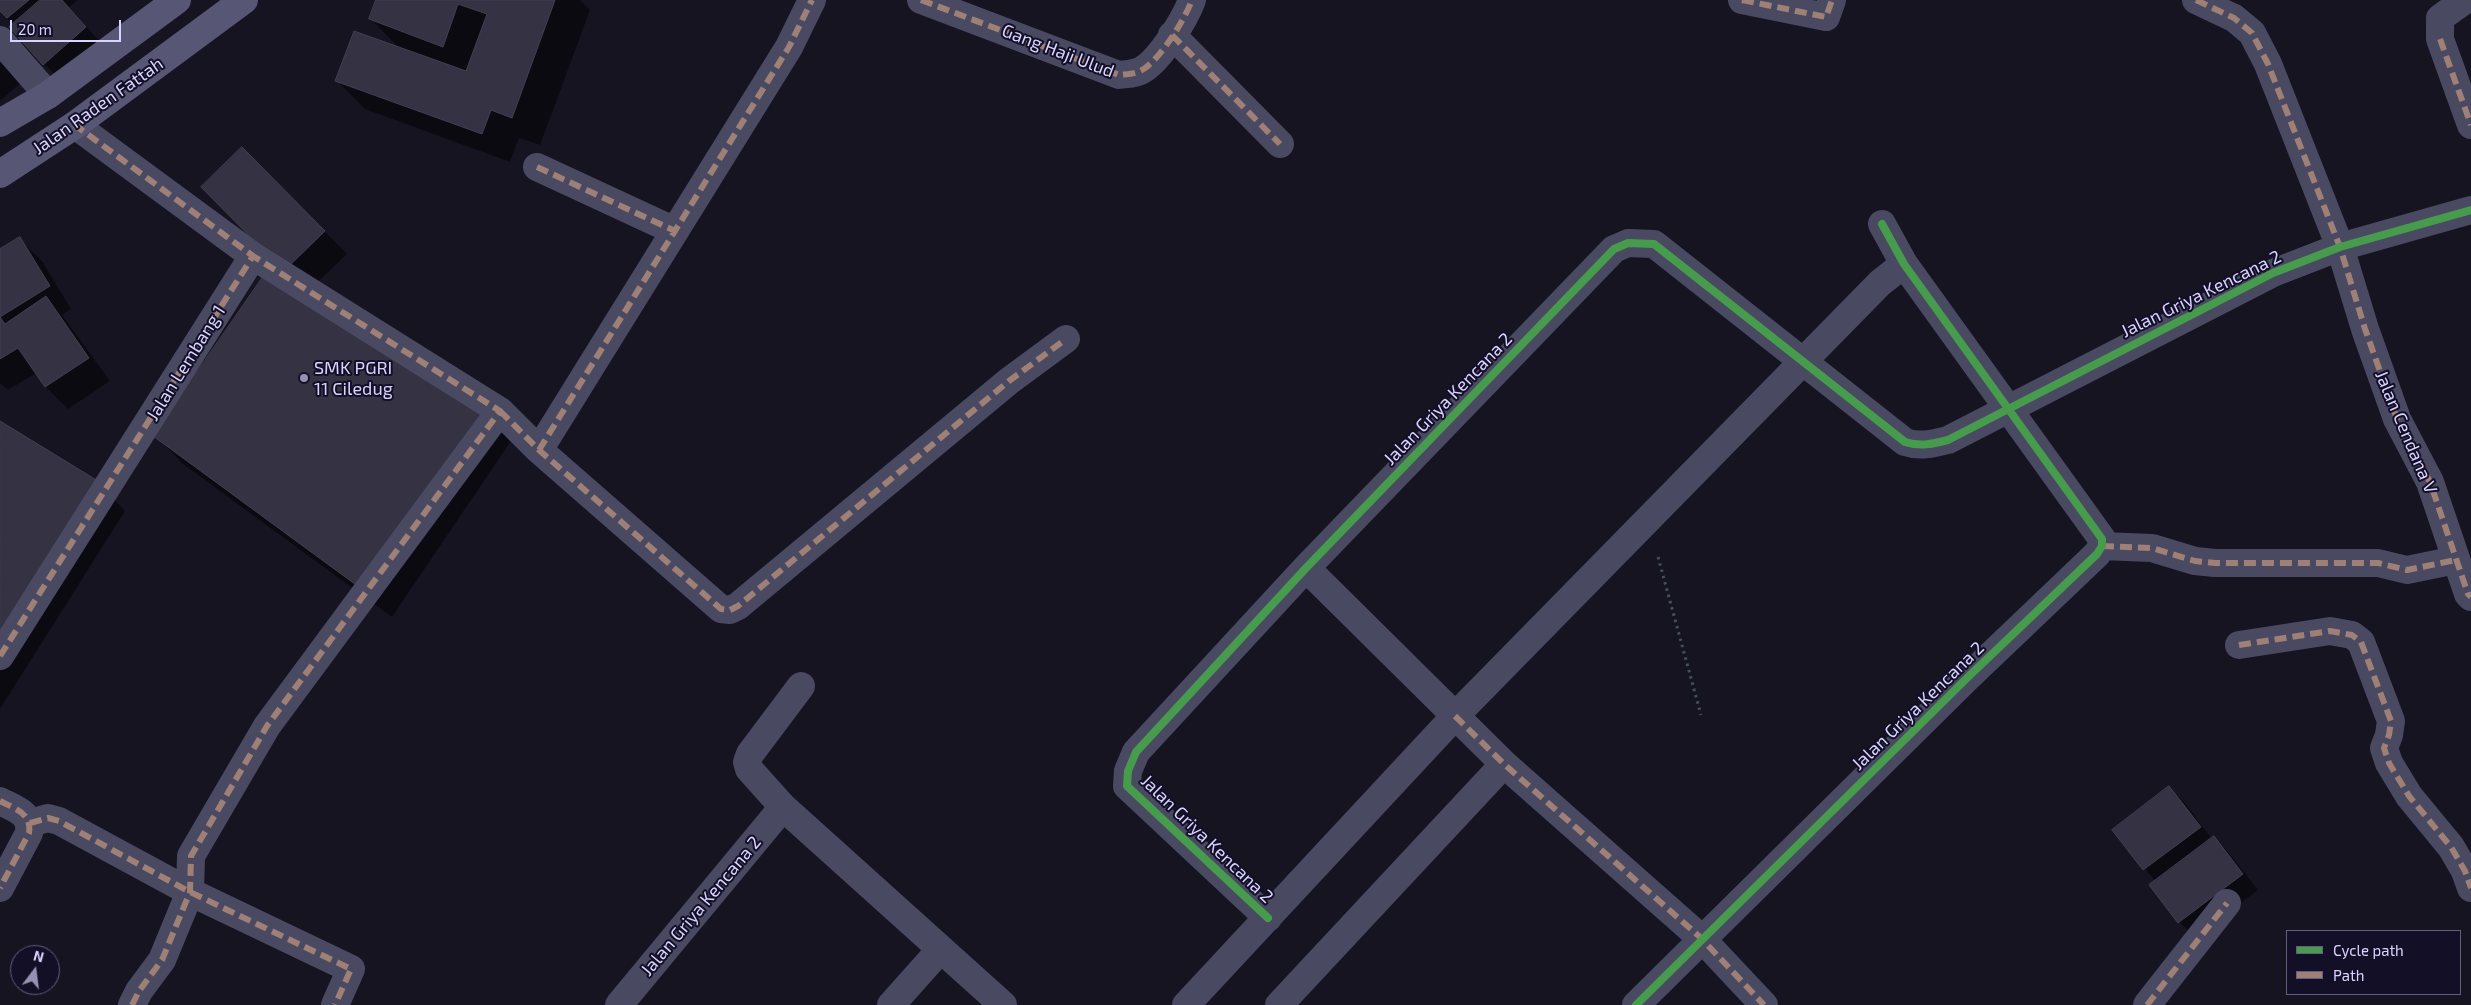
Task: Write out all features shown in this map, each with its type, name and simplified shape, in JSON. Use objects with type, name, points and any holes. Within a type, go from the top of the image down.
[{"type":"main road","points":[[0,123],[48,95],[177,0]]},
{"type":"main road","name":"Jalan Raden Fattah","points":[[0,174],[75,125],[244,0]]},
{"type":"street","points":[[539,450],[789,47],[812,0]]},
{"type":"street","name":"Gang Haji Ulud","points":[[921,0],[1119,75],[1141,71],[1155,59],[1172,35],[1192,0]]},
{"type":"street","points":[[1742,0],[1826,17],[1832,0]]},
{"type":"street","name":"Jalan Cendana V","points":[[2196,0],[2234,18],[2252,33],[2268,64],[2340,247],[2365,329],[2397,419],[2430,482],[2468,594],[2471,597]]},
{"type":"street","points":[[2465,0],[2440,18],[2440,39],[2471,124]]},
{"type":"street","points":[[1172,35],[1280,144]]},
{"type":"street","points":[[0,40],[48,95]]},
{"type":"street","points":[[75,125],[253,256],[500,411],[539,450],[721,609],[730,610],[738,606],[1009,381],[1066,339]]},
{"type":"street","points":[[537,167],[675,231]]},
{"type":"street","name":"Jalan Griya Kencana 2","points":[[1268,918],[1127,786],[1128,771],[1136,752],[1306,568],[1614,249],[1628,243],[1654,244],[1905,442],[1915,446],[1948,440],[2272,273],[2340,247],[2471,210]]},
{"type":"street","points":[[1882,224],[1904,264],[2010,408],[2102,539],[2102,546],[2152,548],[2195,561],[2215,563],[2378,562],[2407,570],[2456,560]]},
{"type":"street","name":"Jalan Lembang 1","points":[[0,656],[253,256]]},
{"type":"street","name":"Jalan Griya Kencana 2","points":[[1186,1005],[1455,716],[1880,283],[1904,264]]},
{"type":"street","points":[[132,1005],[139,991],[162,960],[190,892],[192,856],[267,726],[500,411]]},
{"type":"street","name":"Jalan Griya Kencana 2","points":[[1636,1005],[1701,938],[2097,554],[2102,546]]},
{"type":"street","points":[[1306,568],[1504,764],[1701,938],[1764,1005]]},
{"type":"street","points":[[2239,645],[2330,631],[2352,635],[2361,642],[2376,683],[2389,709],[2391,721],[2390,735],[2384,748],[2389,763],[2409,796],[2451,847],[2465,871],[2471,888]]},
{"type":"street","points":[[801,686],[750,754],[747,762],[749,769],[783,807],[1002,1005]]},
{"type":"street","points":[[1279,1005],[1504,764]]},
{"type":"street","points":[[0,801],[26,815],[30,823],[26,840],[0,888]]},
{"type":"street","name":"Jalan Griya Kencana 2","points":[[619,1005],[783,807]]},
{"type":"street","points":[[30,823],[48,818],[59,821],[190,892],[351,969],[335,1005]]},
{"type":"street","points":[[2147,1005],[2228,903]]},
{"type":"street","points":[[890,1005],[940,949]]},
{"type":"path","points":[[1648,520],[1701,715]]},
{"type":"building","points":[[0,0],[29,0],[7,18],[0,11]]},
{"type":"building","points":[[40,0],[62,0],[86,27],[43,65],[9,27]]},
{"type":"building","points":[[376,0],[555,0],[512,118],[491,110],[482,134],[335,81],[354,31],[466,71],[487,14],[458,4],[443,47],[369,19]]},
{"type":"building","points":[[242,147],[325,231],[284,271],[201,187]]},
{"type":"building","points":[[20,237],[50,286],[0,317],[0,249]]},
{"type":"building","points":[[265,274],[488,406],[363,590],[153,436]]},
{"type":"building","points":[[46,296],[89,358],[45,387],[18,348],[0,359],[0,317],[5,324]]},
{"type":"building","points":[[0,421],[98,481],[0,636]]},
{"type":"building","points":[[2169,786],[2201,827],[2143,870],[2112,830]]},
{"type":"building","points":[[2214,836],[2243,874],[2178,923],[2149,885]]},
{"type":"marked path","points":[[539,450],[789,47],[812,0]]},
{"type":"marked path","points":[[921,0],[1119,75],[1140,71],[1156,58],[1178,28],[1192,0]]},
{"type":"marked path","points":[[1742,0],[1826,17],[1832,0]]},
{"type":"marked path","points":[[2196,0],[2234,18],[2252,33],[2268,64],[2340,247],[2365,329],[2397,419],[2430,482],[2468,594],[2471,597]]},
{"type":"marked path","points":[[1172,35],[1280,144]]},
{"type":"marked path","points":[[2440,39],[2471,125]]},
{"type":"marked path","points":[[0,656],[253,256],[75,125]]},
{"type":"marked path","points":[[537,167],[675,231]]},
{"type":"marked path","points":[[132,1005],[139,991],[162,960],[190,892],[191,856],[267,726],[500,411],[253,256]]},
{"type":"marked path","points":[[500,411],[539,450],[721,609],[730,610],[738,606],[1009,381],[1066,339]]},
{"type":"marked path","points":[[2102,546],[2152,548],[2195,561],[2215,563],[2378,563],[2407,570],[2456,560]]},
{"type":"marked path","points":[[2239,645],[2330,631],[2352,635],[2361,642],[2391,721],[2389,735],[2384,748],[2389,763],[2409,796],[2451,847],[2465,871],[2471,888]]},
{"type":"marked path","points":[[1455,716],[1504,764],[1701,938],[1764,1005]]},
{"type":"marked path","points":[[0,801],[21,812],[28,821],[29,826],[29,833],[0,888]]},
{"type":"marked path","points":[[30,823],[48,818],[59,821],[190,892],[351,969],[335,1005]]},
{"type":"marked path","points":[[2147,1005],[2227,903]]},
{"type":"cycle path","points":[[1268,918],[1127,786],[1128,771],[1136,752],[1306,568],[1614,249],[1628,243],[1654,244],[1905,442],[1921,445],[1948,440],[2273,273],[2340,247],[2471,210]]},
{"type":"cycle path","points":[[1636,1005],[1967,678],[2097,554],[2102,546],[2102,539],[1904,264],[1882,224]]},
{"type":"place","name":"SMK PGRI 11 Ciledug","points":[[304,378]]}]
